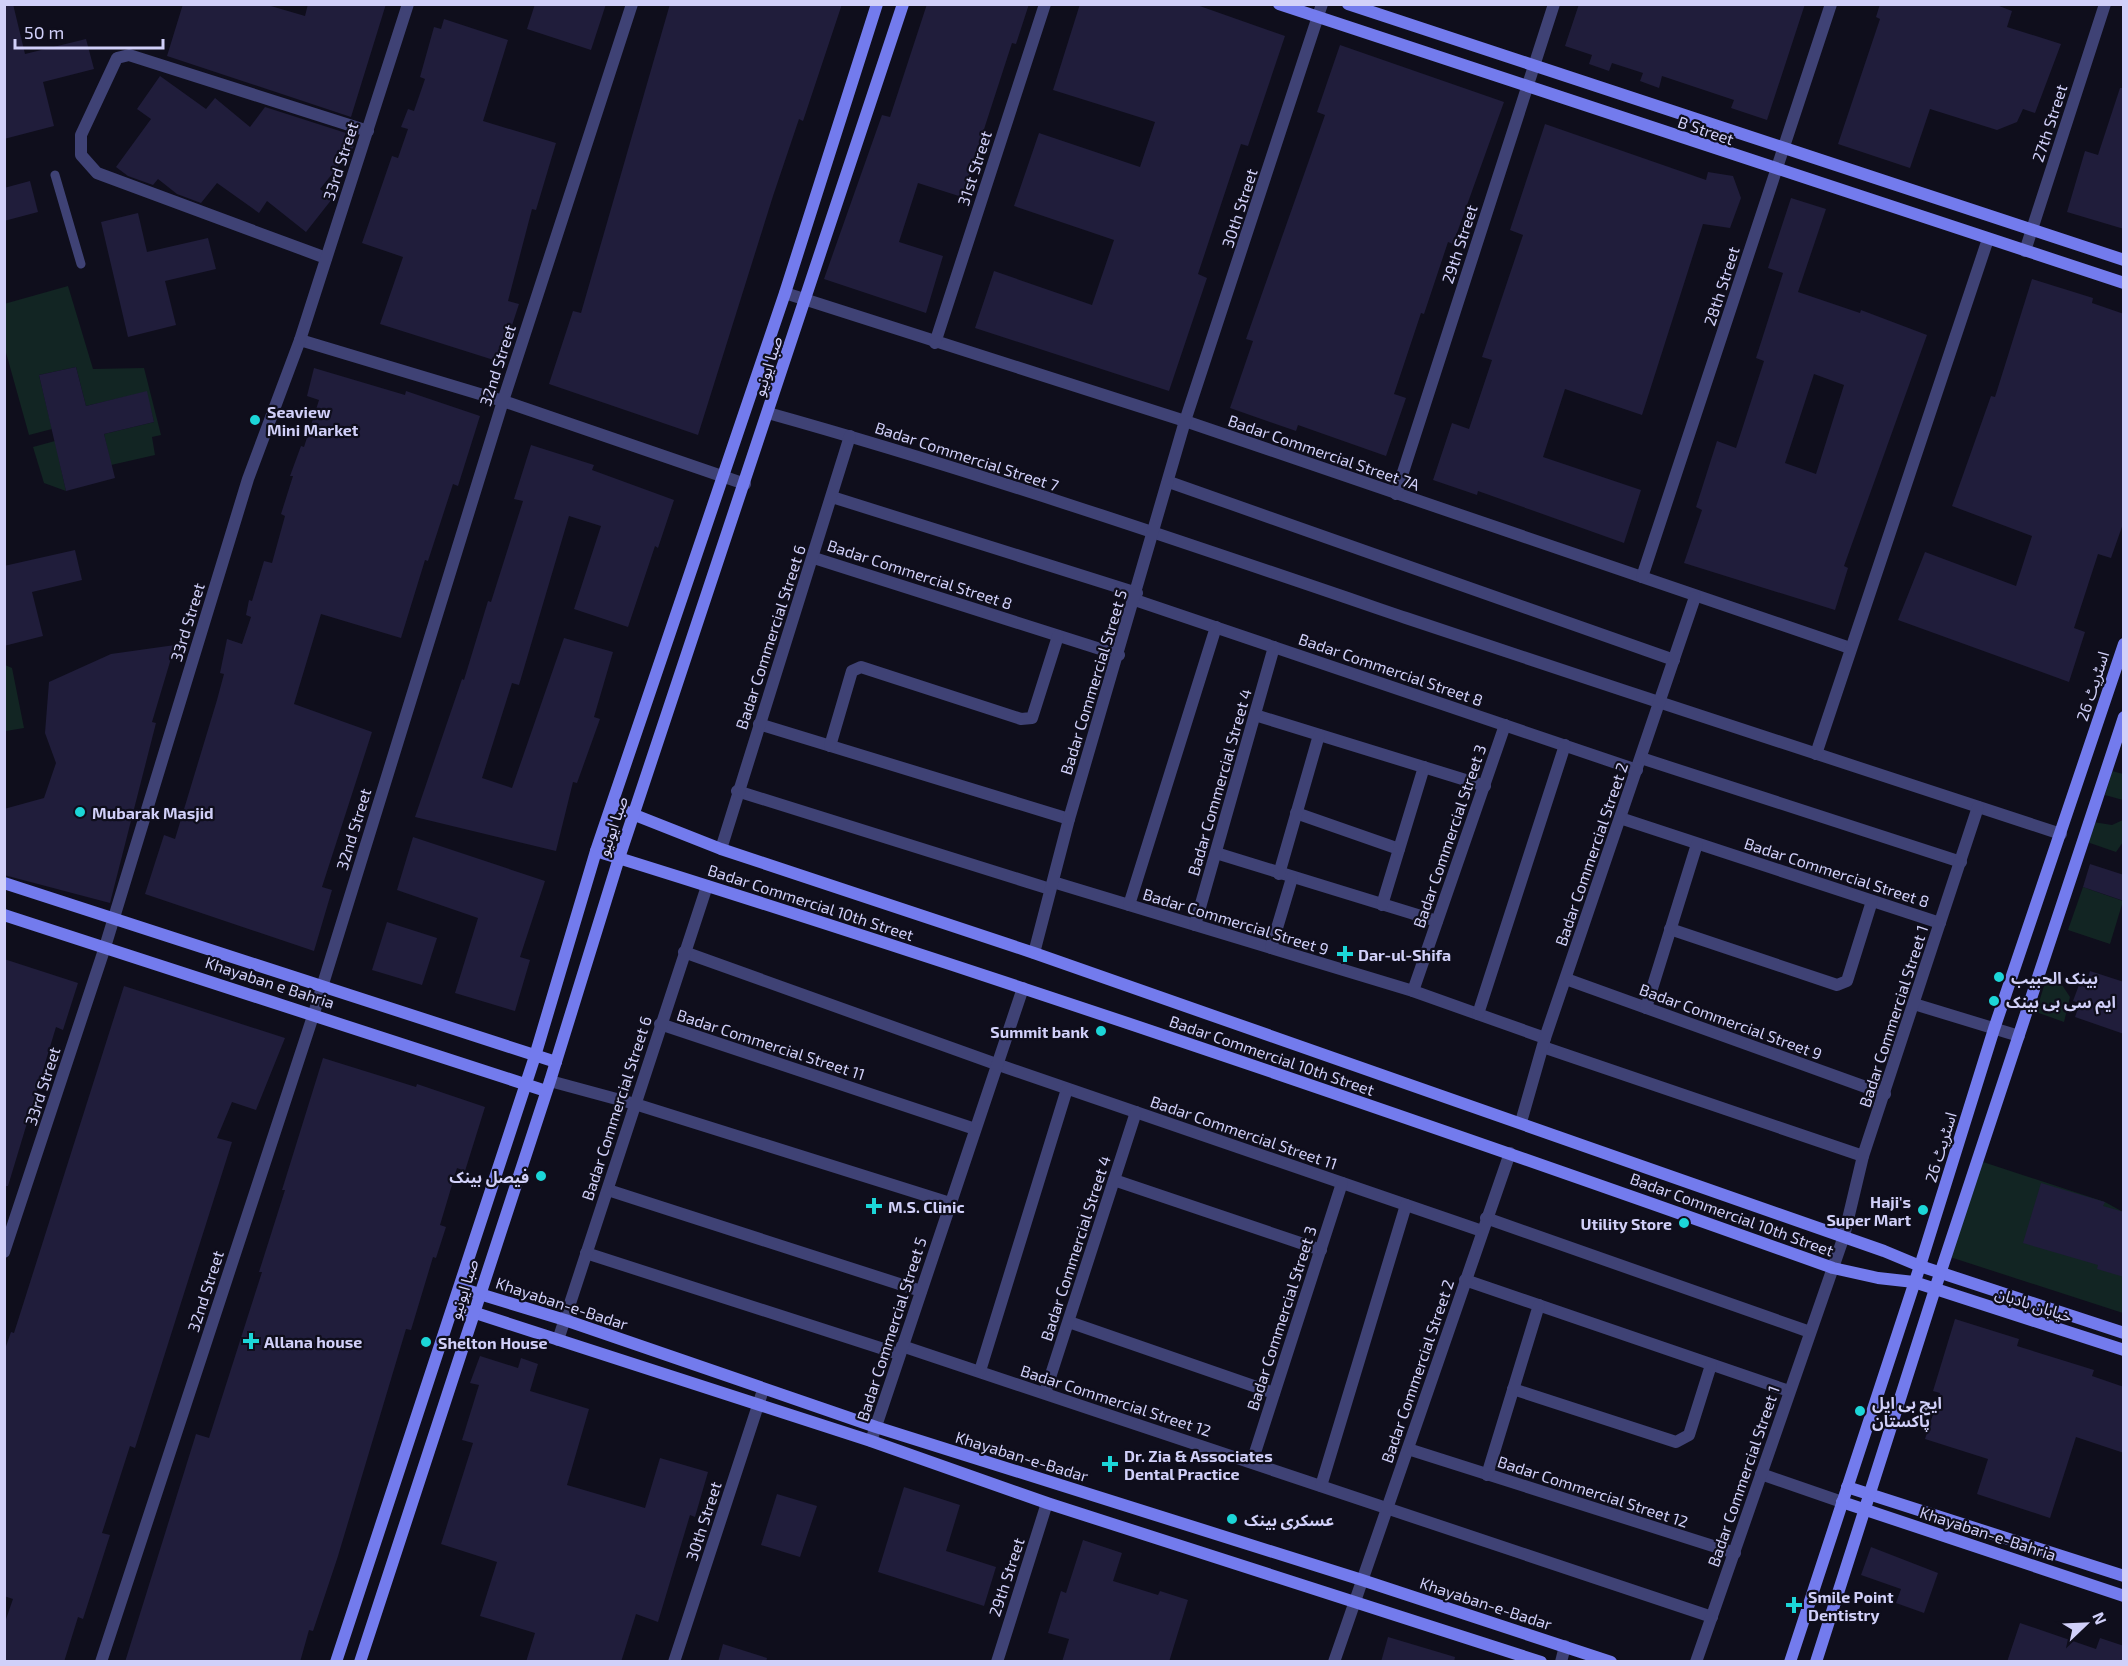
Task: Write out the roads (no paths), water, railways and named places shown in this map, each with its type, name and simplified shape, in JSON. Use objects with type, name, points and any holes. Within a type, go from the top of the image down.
[{"type":"main road","name":"صبا ایونیو","points":[[336,1662],[535,1056],[597,851],[785,293],[877,4]]},
{"type":"main road","name":"صبا ایونیو","points":[[360,1662],[556,1062],[619,858],[903,4]]},
{"type":"main road","name":"B Street","points":[[1279,4],[1321,11],[1528,87],[1777,171],[2124,283]]},
{"type":"main road","name":"B Street","points":[[1348,4],[1533,67],[2124,260]]},
{"type":"main road","name":"اسٹریٹ 26","points":[[1790,1662],[1920,1266],[1994,1029],[2124,644]]},
{"type":"main road","points":[[1816,1662],[1940,1273],[2124,717]]},
{"type":"main road","name":"Badar Commercial 10th Street","points":[[612,806],[721,849],[1034,953],[1521,1122],[1844,1236],[1940,1273]]},
{"type":"main road","name":"Badar Commercial 10th Street","points":[[597,851],[1023,988],[1510,1153],[1833,1268],[1878,1278],[1914,1282],[1935,1289]]},
{"type":"main road","points":[[4,883],[322,984],[556,1062]]},
{"type":"main road","name":"Khayaban e Bahria","points":[[4,915],[526,1082],[548,1086]]},
{"type":"main road","name":"خیابان بادبان","points":[[1940,1273],[2124,1333]]},
{"type":"main road","name":"Khayaban-e-Badar","points":[[460,1288],[565,1320],[876,1427],[1362,1580],[1611,1662]]},
{"type":"main road","name":"خیابان بادبان","points":[[1935,1289],[2124,1350]]},
{"type":"main road","name":"Khayaban-e-Badar","points":[[454,1306],[871,1442],[1047,1503],[1541,1662]]},
{"type":"main road","name":"Khayaban-e-Bahria","points":[[1847,1487],[2124,1576]]},
{"type":"main road","name":"Khayaban-e-Bahria","points":[[1842,1502],[2124,1596]]},
{"type":"street","name":"33rd Street","points":[[4,1252],[105,947],[248,479],[300,340],[408,4]]},
{"type":"street","name":"32nd Street","points":[[101,1662],[314,1013],[503,401],[632,4]]},
{"type":"street","name":"31st Street","points":[[935,343],[1045,4]]},
{"type":"street","name":"29th Street","points":[[1396,494],[1554,4]]},
{"type":"street","name":"28th Street","points":[[1642,577],[1831,4]]},
{"type":"street","name":"27th Street","points":[[2025,251],[2105,4]]},
{"type":"street","name":"30th Street","points":[[1185,421],[1321,11]]},
{"type":"street","points":[[326,258],[97,173],[81,155],[81,135],[117,58],[129,55],[368,131]]},
{"type":"street","points":[[1816,754],[1988,239]]},
{"type":"street","name":"Badar Commercial Street 7A","points":[[785,293],[935,343],[1185,421],[1695,597],[1850,648]]},
{"type":"street","points":[[300,340],[503,401],[745,484]]},
{"type":"street","name":"Badar Commercial Street 7","points":[[768,413],[850,436],[1155,533],[1659,703],[2061,834]]},
{"type":"street","name":"Badar Commercial Street 5","points":[[1034,953],[1069,819],[1155,533],[1185,421]]},
{"type":"street","name":"Badar Commercial Street 6","points":[[721,849],[737,791],[814,558],[850,436]]},
{"type":"street","points":[[1169,482],[1674,660]]},
{"type":"street","name":"Badar Commercial Street 8","points":[[832,497],[1136,597],[1216,627],[1565,745],[1639,764],[1961,862]]},
{"type":"street","name":"Badar Commercial Street 8","points":[[814,558],[1119,655]]},
{"type":"street","name":"Badar Commercial Street 2","points":[[1521,1122],[1544,1043],[1695,597]]},
{"type":"street","points":[[1129,905],[1216,627]]},
{"type":"street","points":[[830,746],[852,671],[861,667],[1021,719],[1032,718],[1058,636]]},
{"type":"street","name":"Badar Commercial Street 4","points":[[1195,925],[1274,647]]},
{"type":"street","points":[[1255,715],[1485,786]]},
{"type":"street","points":[[759,724],[1069,819]]},
{"type":"street","name":"Badar Commercial Street 3","points":[[1413,991],[1505,725]]},
{"type":"street","points":[[1278,873],[1319,735]]},
{"type":"street","points":[[1478,1014],[1565,745]]},
{"type":"street","points":[[1382,904],[1424,767]]},
{"type":"street","name":"Badar Commercial Street 9","points":[[737,791],[1052,886],[1129,905],[1413,991],[1478,1014],[1544,1043],[1863,1156]]},
{"type":"street","name":"Badar Commercial Street 1","points":[[1696,1662],[1735,1553],[1788,1391],[1844,1236],[1863,1156],[1978,807]]},
{"type":"street","points":[[1296,813],[1399,849]]},
{"type":"street","name":"Badar Commercial Street 8","points":[[1620,818],[1941,923]]},
{"type":"street","points":[[1646,1008],[1697,844]]},
{"type":"street","points":[[1216,853],[1437,921]]},
{"type":"street","points":[[1271,948],[1292,878]]},
{"type":"street","name":"Badar Commercial Street 6","points":[[558,1340],[707,886]]},
{"type":"street","points":[[1670,929],[1837,985],[1847,981],[1872,901]]},
{"type":"street","name":"Badar Commercial Street 11","points":[[684,952],[1067,1089],[1482,1231]]},
{"type":"street","name":"Badar Commercial Street 9","points":[[1566,979],[1885,1094]]},
{"type":"street","name":"Badar Commercial Street 5","points":[[871,1442],[1023,988]]},
{"type":"street","points":[[1914,1004],[2019,1036]]},
{"type":"street","name":"Badar Commercial Street 11","points":[[660,1024],[975,1129]]},
{"type":"street","points":[[548,1086],[635,1104],[950,1203]]},
{"type":"street","points":[[980,1371],[1067,1089]]},
{"type":"street","name":"Badar Commercial Street 4","points":[[1045,1394],[1136,1112]]},
{"type":"street","name":"Badar Commercial Street 2","points":[[1354,1601],[1510,1153]]},
{"type":"street","points":[[1114,1180],[1321,1250]]},
{"type":"street","name":"Badar Commercial Street 3","points":[[1252,1462],[1342,1183]]},
{"type":"street","points":[[608,1190],[921,1291]]},
{"type":"street","points":[[1321,1486],[1406,1205]]},
{"type":"street","points":[[1486,1218],[1810,1332]]},
{"type":"street","name":"Badar Commercial Street 12","points":[[586,1253],[901,1350],[980,1371],[1712,1617]]},
{"type":"street","points":[[1465,1280],[1788,1391]]},
{"type":"street","points":[[1487,1475],[1539,1305]]},
{"type":"street","points":[[1069,1322],[1274,1393]]},
{"type":"street","points":[[1514,1389],[1676,1442],[1689,1435],[1711,1365]]},
{"type":"street","name":"30th Street","points":[[674,1662],[763,1390]]},
{"type":"street","name":"Badar Commercial Street 12","points":[[1408,1449],[1735,1553]]},
{"type":"street","points":[[1761,1474],[1842,1502]]},
{"type":"street","name":"29th Street","points":[[997,1662],[1047,1503]]},
{"type":"street","points":[[1334,1662],[1354,1601]]},
{"type":"street","points":[[1561,1662],[1565,1646]]},
{"type":"lane","points":[[55,175],[81,264]]},
{"type":"place","name":"Seaview Mini Market","points":[[255,420]]},
{"type":"place","name":"Mubarak Masjid","points":[[80,812]]},
{"type":"place","name":"Dar-ul-Shifa","points":[[1345,954]]},
{"type":"place","name":"بينک الحبيب","points":[[1999,977]]},
{"type":"place","name":"ایم سی بی بینک","points":[[1994,1001]]},
{"type":"place","name":"Summit bank","points":[[1101,1031]]},
{"type":"place","name":"فیصل بینک","points":[[541,1176]]},
{"type":"place","name":"M.S. Clinic","points":[[874,1206]]},
{"type":"place","name":"Haji's Super Mart","points":[[1923,1210]]},
{"type":"place","name":"Utility Store","points":[[1684,1223]]},
{"type":"place","name":"Allana house","points":[[251,1341]]},
{"type":"place","name":"Shelton House","points":[[426,1342]]},
{"type":"place","name":"ایچ بی ایل پاکستان","points":[[1860,1411]]},
{"type":"place","name":"Dr. Zia & Associates Dental Practice","points":[[1110,1464]]},
{"type":"place","name":"عسکری بینک","points":[[1232,1519]]},
{"type":"place","name":"Smile Point Dentistry","points":[[1794,1605]]}]
